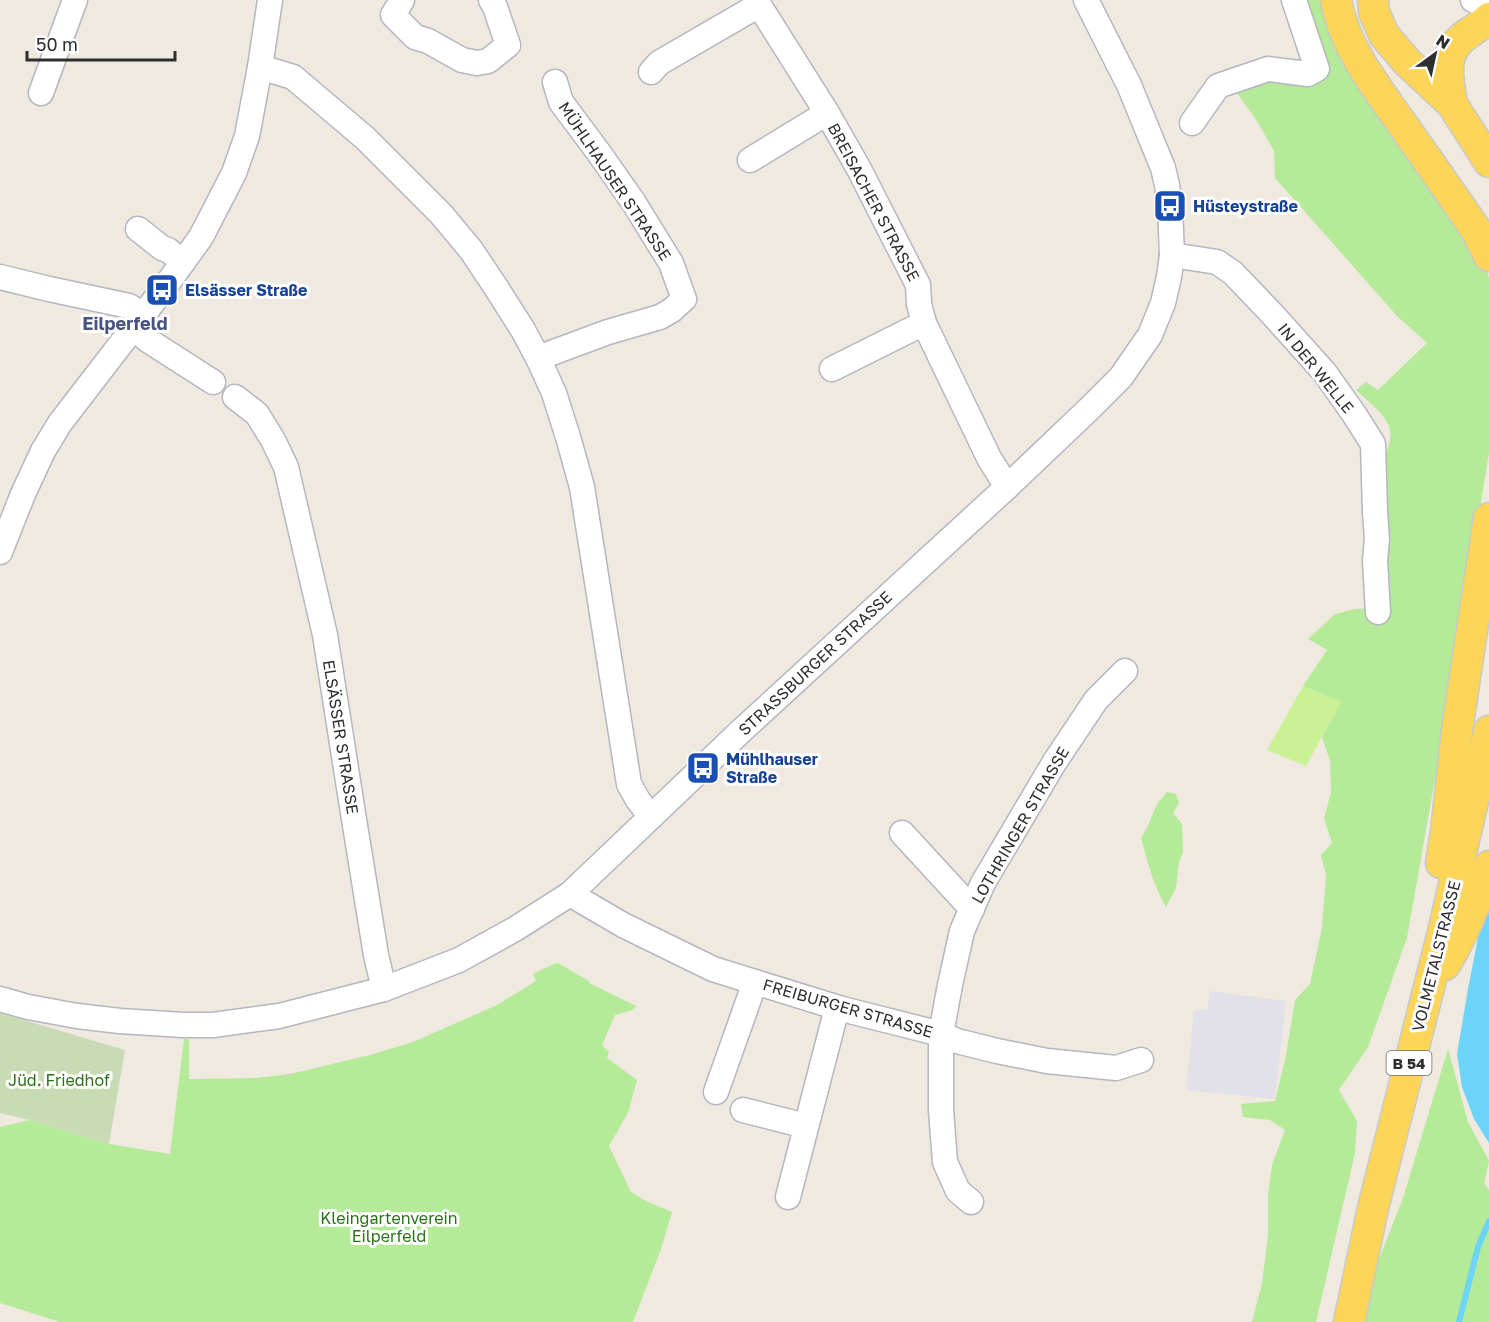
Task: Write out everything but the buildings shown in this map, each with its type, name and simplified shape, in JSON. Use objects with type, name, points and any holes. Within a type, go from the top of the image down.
[{"type":"main road","points":[[1336,0],[1338,14],[1350,42],[1370,78],[1476,230],[1489,256]]},
{"type":"main road","points":[[1373,0],[1374,12],[1384,35],[1408,63],[1452,104],[1489,162]]},
{"type":"main road","points":[[1452,104],[1446,68],[1453,48],[1464,36],[1489,18]]},
{"type":"main road","points":[[1444,928],[1436,892],[1446,832],[1457,730],[1489,518]]},
{"type":"main road","name":"VOLMETALSTRASSE","points":[[1349,1322],[1373,1208],[1444,928],[1489,731]]},
{"type":"main road","points":[[1425,996],[1458,944],[1477,903],[1489,866]]},
{"type":"street","points":[[42,93],[75,0]]},
{"type":"street","points":[[0,552],[43,451],[60,423],[201,237],[234,173],[247,136],[270,0]]},
{"type":"street","points":[[402,0],[393,15],[415,37],[428,41],[462,60],[477,63],[488,60],[508,45],[491,0]]},
{"type":"street","points":[[1086,0],[1129,85],[1163,168],[1170,206],[1172,255]]},
{"type":"street","points":[[1192,123],[1218,86],[1268,69],[1308,74],[1317,69],[1294,0]]},
{"type":"street","points":[[1473,0],[1489,8]]},
{"type":"street","name":"BREISACHER STRASSE","points":[[651,72],[659,63],[759,5],[827,113],[859,169],[918,285],[919,304],[924,323],[990,458],[1007,487]]},
{"type":"street","points":[[260,68],[293,77],[365,138],[441,214],[471,250],[524,330],[554,393],[582,487],[629,784],[651,817]]},
{"type":"street","name":"MÜHLHAUSER STRASSE","points":[[538,358],[608,332],[660,317],[684,299],[671,263],[634,203],[561,102],[555,82]]},
{"type":"street","name":"BREISACHER STRASSE","points":[[750,160],[827,113]]},
{"type":"street","points":[[138,229],[183,262]]},
{"type":"street","name":"STRASSBURGER STRASSE","points":[[0,999],[77,1016],[120,1021],[213,1025],[279,1016],[384,989],[459,960],[515,929],[570,894],[740,732],[1089,409],[1120,377],[1150,335],[1163,303],[1172,255]]},
{"type":"street","name":"IN DER WELLE","points":[[1172,255],[1218,262],[1233,273],[1325,373],[1373,444],[1378,612]]},
{"type":"street","points":[[0,277],[129,306],[149,341],[213,382]]},
{"type":"street","points":[[832,369],[924,323]]},
{"type":"street","name":"ELSÄSSER STRASSE","points":[[235,397],[257,414],[286,467],[326,635],[376,955],[384,989]]},
{"type":"street","name":"LOTHRINGER STRASSE","points":[[971,1202],[958,1191],[945,1162],[941,1110],[941,1034],[962,931],[982,883],[1054,764],[1096,700],[1125,671]]},
{"type":"street","points":[[902,833],[972,909]]},
{"type":"street","name":"FREIBURGER STRASSE","points":[[570,894],[622,925],[713,969],[837,1008],[941,1034],[957,1041],[997,1051],[1072,1064],[1116,1068],[1141,1060]]},
{"type":"street","points":[[716,1092],[755,982]]},
{"type":"street","points":[[788,1197],[837,1008]]},
{"type":"street","points":[[744,1110],[806,1126]]},
{"type":"shaded area","points":[[1210,991],[1286,1001],[1275,1099],[1186,1090],[1194,1010],[1207,1010]]},
{"type":"green space","points":[[1305,0],[1326,0],[1483,259],[1489,278],[1489,453],[1407,938],[1368,1047],[1339,1090],[1357,1121],[1355,1153],[1316,1322],[1252,1322],[1262,1283],[1268,1235],[1268,1194],[1272,1165],[1285,1130],[1270,1120],[1243,1117],[1241,1104],[1275,1101],[1286,1055],[1295,1000],[1310,984],[1322,927],[1326,874],[1321,855],[1332,843],[1324,818],[1331,792],[1330,761],[1322,737],[1341,702],[1303,686],[1327,650],[1308,639],[1335,614],[1355,609],[1377,608],[1379,468],[1390,442],[1390,432],[1383,417],[1356,390],[1366,382],[1378,390],[1427,343],[1397,316],[1275,178],[1274,151],[1257,121],[1237,93],[1218,86],[1325,57]]},
{"type":"green space","points":[[1303,686],[1341,702],[1306,766],[1267,750]]},
{"type":"green space","points":[[1167,792],[1176,794],[1179,803],[1173,813],[1182,824],[1183,853],[1176,888],[1166,907],[1154,882],[1141,838],[1157,804]]},
{"type":"green space","name":"Kleingartenverein Eilperfeld","points":[[558,963],[589,983],[636,1006],[633,1010],[615,1015],[602,1045],[609,1052],[607,1058],[637,1080],[628,1113],[609,1146],[631,1192],[672,1212],[661,1249],[633,1322],[60,1322],[0,1303],[0,1127],[30,1120],[109,1144],[170,1154],[184,1039],[189,1039],[189,1079],[257,1078],[290,1074],[413,1042],[497,1005],[536,981],[533,974]]},
{"type":"green space","name":"Jüd. Friedhof","points":[[0,1013],[125,1050],[109,1144],[0,1113]]},
{"type":"green space","points":[[1448,1049],[1468,1122],[1489,1161],[1484,1183],[1489,1190],[1489,1322],[1354,1322],[1403,1198]]},
{"type":"water","points":[[1489,902],[1489,1143],[1474,1119],[1462,1087],[1457,1054],[1480,927]]},
{"type":"waterway","points":[[1459,1322],[1478,1247],[1489,1221]]},
{"type":"place","name":"Hüsteystraße","points":[[1170,206]]},
{"type":"place","name":"Elsässer Straße","points":[[162,290]]},
{"type":"place","name":"Mühlhauser Straße","points":[[703,768]]},
{"type":"district","name":"Eilperfeld","points":[[125,323]]}]
